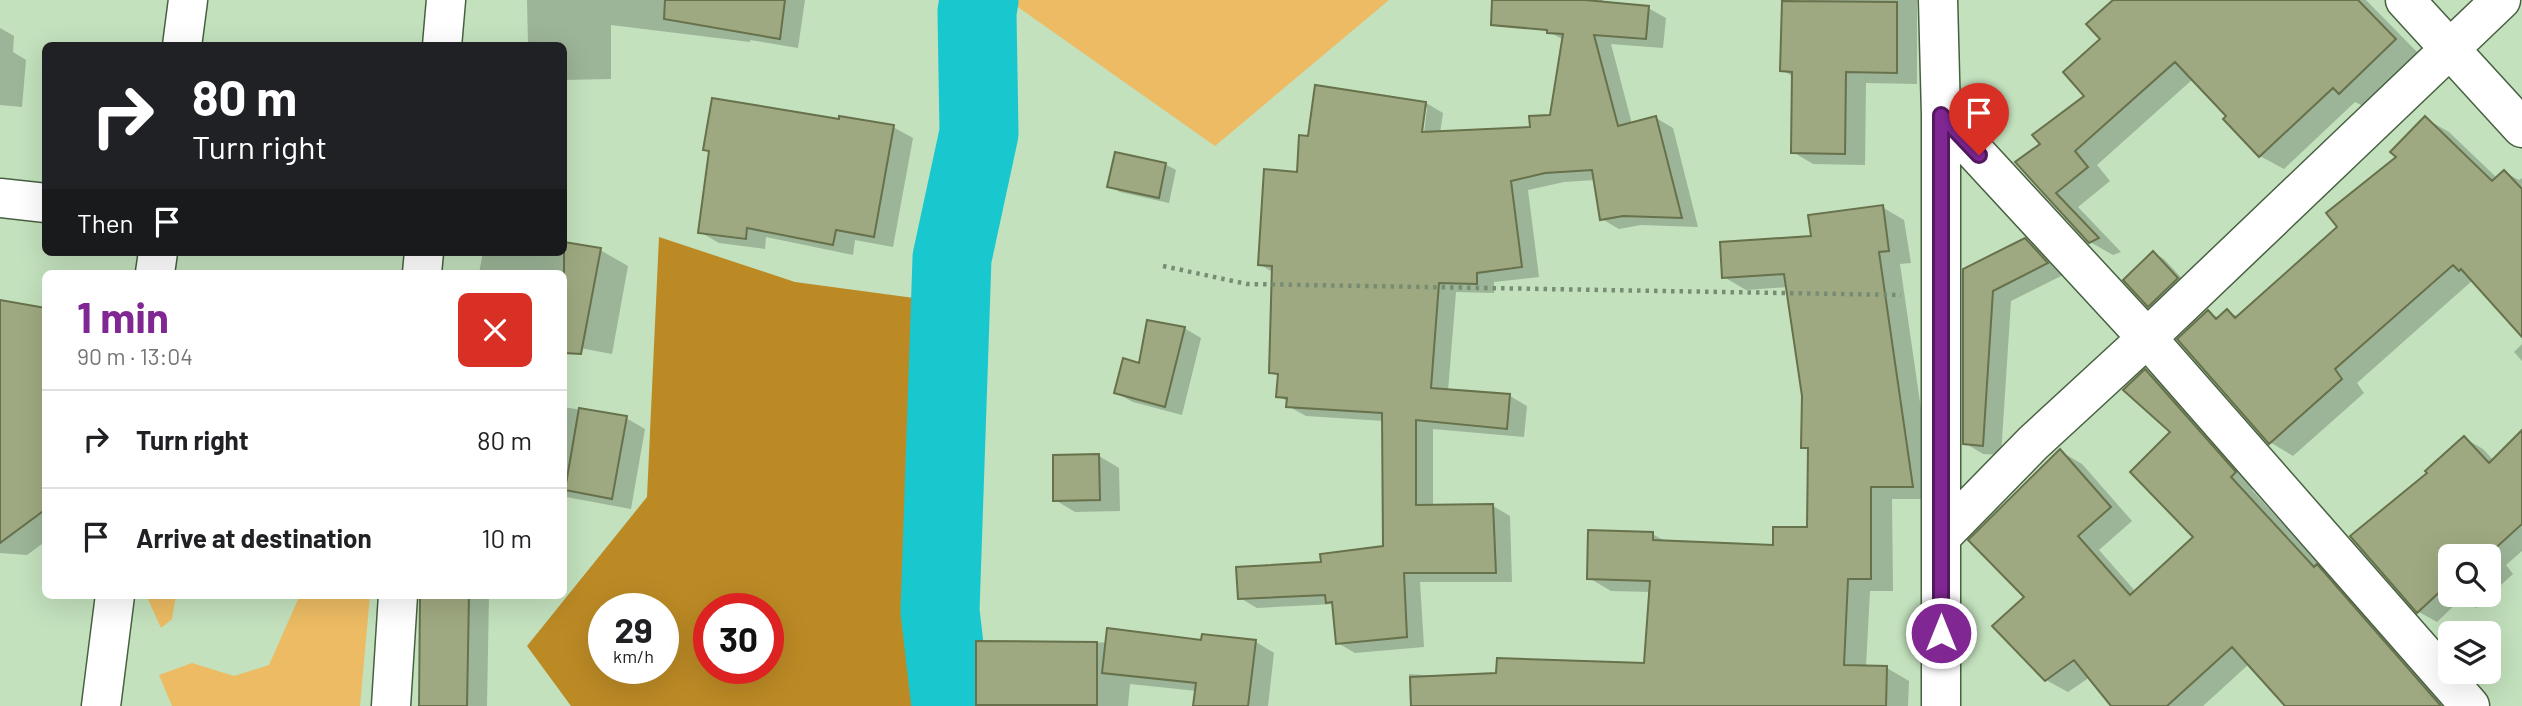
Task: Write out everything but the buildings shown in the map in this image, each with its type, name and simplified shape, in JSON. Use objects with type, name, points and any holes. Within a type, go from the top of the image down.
[{"type":"street","points":[[183,42],[188,0]]},
{"type":"street","points":[[442,42],[446,0]]},
{"type":"street","points":[[1938,0],[1941,115],[1941,706]]},
{"type":"street","points":[[2405,0],[2522,128]]},
{"type":"street","points":[[1942,536],[2033,443],[2147,338],[2501,0]]},
{"type":"street","points":[[1941,115],[2147,338],[2470,706]]},
{"type":"street","points":[[0,198],[42,203]]},
{"type":"street","points":[[101,706],[114,599]]},
{"type":"street","points":[[391,706],[398,599]]},
{"type":"path","points":[[1163,266],[1247,284],[1940,296]]},
{"type":"shaded area","points":[[1008,0],[1389,0],[1215,146]]},
{"type":"shaded area","points":[[659,237],[795,282],[929,300],[924,706],[571,706],[527,646],[647,497]]},
{"type":"shaded area","points":[[148,599],[175,599],[172,619],[161,628]]},
{"type":"shaded area","points":[[298,599],[370,599],[360,706],[172,706],[159,675],[192,663],[234,676],[269,665]]},
{"type":"waterway","points":[[951,706],[940,611],[952,258],[979,133],[979,0]]},
{"type":"route","points":[[1941,633],[1941,115],[1979,155]]}]
